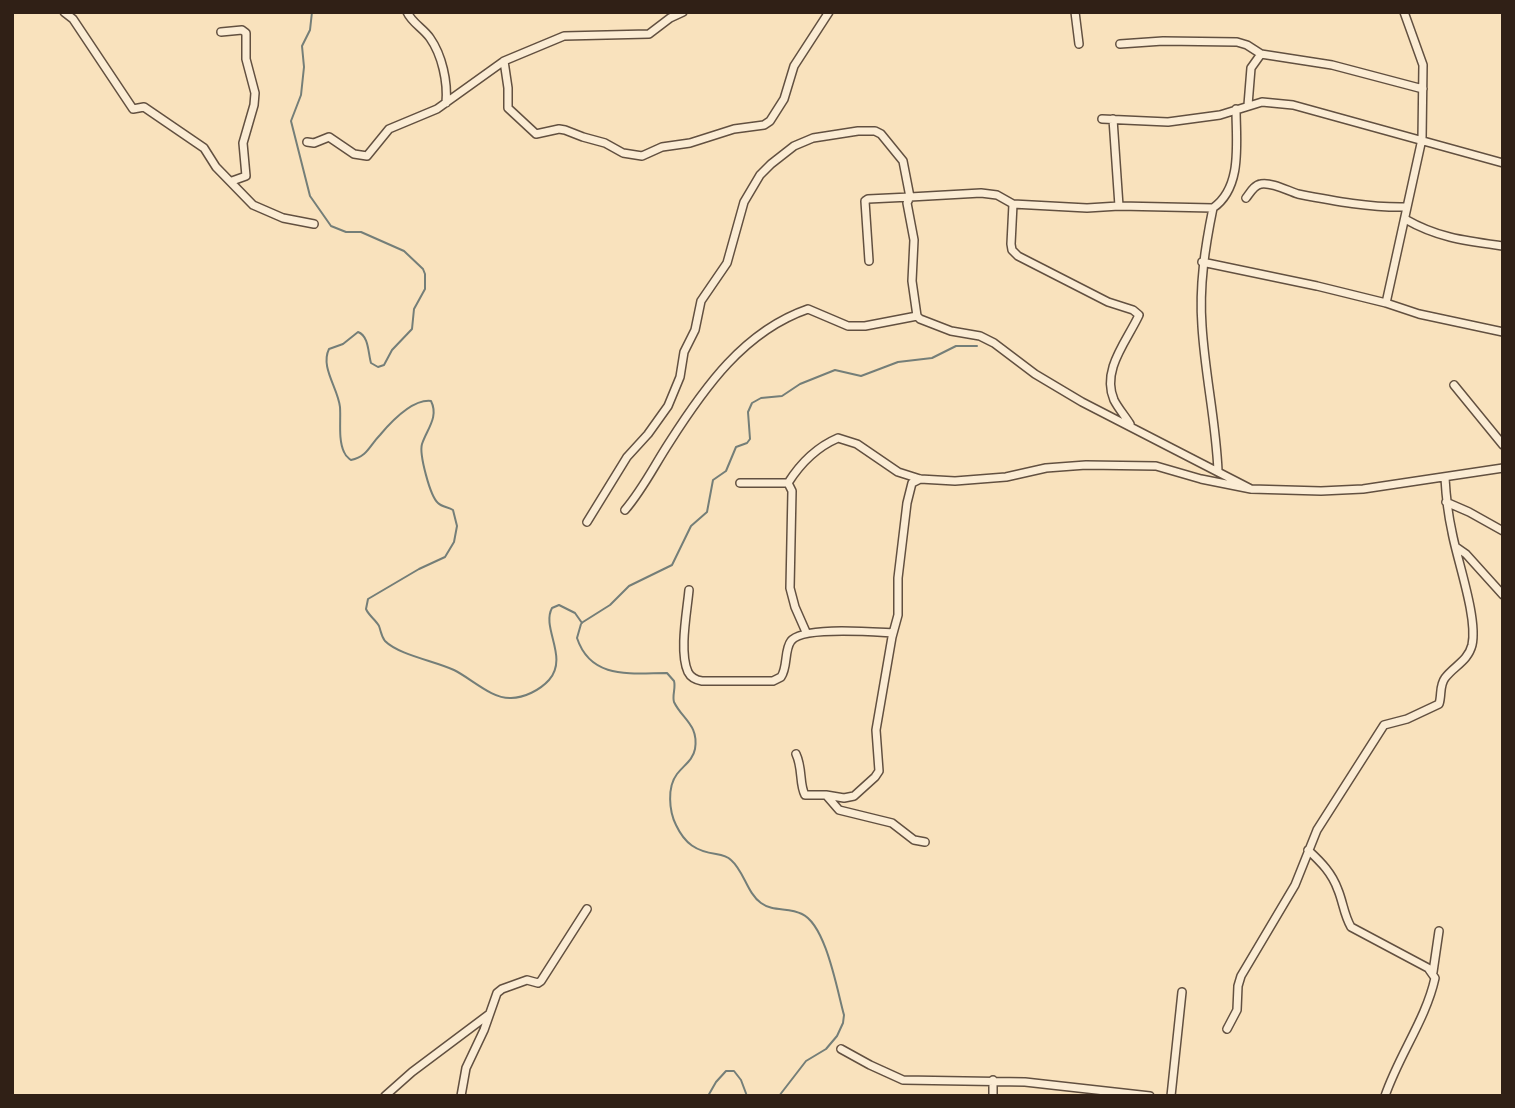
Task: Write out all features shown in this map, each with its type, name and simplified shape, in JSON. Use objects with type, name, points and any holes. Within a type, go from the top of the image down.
[{"type":"street","points":[[64,12],[73,19],[133,109],[144,107],[192,138],[253,205],[283,218],[314,224]]},
{"type":"street","points":[[407,12],[431,39],[436,50],[444,69],[446,103]]},
{"type":"street","points":[[307,142],[314,143],[330,137],[354,154],[367,156],[389,130],[446,103],[504,61],[564,36],[649,34],[683,12]]},
{"type":"street","points":[[504,61],[508,108],[536,134],[565,130],[605,143],[623,153],[645,155],[662,147],[690,143],[770,121],[784,99],[794,66],[829,12]]},
{"type":"street","points":[[1075,12],[1079,44]]},
{"type":"street","points":[[1386,303],[1422,139],[1423,65],[1404,12]]},
{"type":"street","points":[[221,32],[242,30],[246,33],[246,59],[255,93],[243,143],[246,176],[232,181]]},
{"type":"street","points":[[1120,44],[1163,41],[1237,42],[1261,54],[1332,65],[1423,89]]},
{"type":"street","points":[[1248,105],[1251,68],[1261,54]]},
{"type":"street","points":[[1102,119],[1168,122],[1194,120],[1262,102],[1293,105],[1503,163]]},
{"type":"street","points":[[869,261],[865,201],[868,199],[981,193],[997,195],[1013,204],[1087,208],[1119,205],[1213,208],[1224,200],[1233,179],[1236,109]]},
{"type":"street","points":[[1113,119],[1119,205]]},
{"type":"street","points":[[587,522],[626,457],[648,434],[668,406],[680,377],[684,352],[695,330],[704,294],[727,263],[744,202],[760,175],[794,146],[813,138],[858,131],[875,131],[881,134],[903,161],[914,240],[912,281],[917,316],[920,319],[951,331],[980,336],[994,343],[1035,374],[1082,402],[1251,489]]},
{"type":"street","points":[[1246,198],[1253,188],[1265,184],[1330,200],[1407,207]]},
{"type":"street","points":[[1013,204],[1011,244],[1012,250],[1018,256],[1139,315],[1112,366],[1110,377],[1113,398],[1130,425]]},
{"type":"street","points":[[1213,208],[1202,262],[1202,326],[1217,437],[1218,471]]},
{"type":"street","points":[[1405,219],[1450,239],[1503,246]]},
{"type":"street","points":[[1202,262],[1503,332]]},
{"type":"street","points":[[625,510],[644,488],[708,384],[737,353],[778,321],[808,309],[848,326],[866,327],[917,316]]},
{"type":"street","points":[[1454,384],[1503,445]]},
{"type":"street","points":[[788,483],[798,466],[827,443],[838,438],[858,444],[898,472],[919,479],[956,481],[992,479],[1046,468],[1086,465],[1156,466],[1251,489],[1363,489],[1503,468]]},
{"type":"street","points":[[1227,1028],[1236,1016],[1241,976],[1295,885],[1317,830],[1384,725],[1408,719],[1439,704],[1440,686],[1444,679],[1469,654],[1473,643],[1469,607],[1446,502],[1445,478]]},
{"type":"street","points":[[796,754],[801,766],[802,791],[806,795],[844,798],[854,796],[875,778],[879,771],[876,730],[898,615],[898,578],[907,503],[912,483],[919,479]]},
{"type":"street","points":[[740,483],[788,483]]},
{"type":"street","points":[[788,483],[792,491],[790,588],[806,632]]},
{"type":"street","points":[[1446,502],[1503,531]]},
{"type":"street","points":[[1455,546],[1466,554],[1503,595]]},
{"type":"street","points":[[689,590],[685,659],[688,671],[697,680],[773,681],[784,674],[789,643],[806,632],[893,633]]},
{"type":"street","points":[[826,795],[839,810],[891,823],[914,840],[925,842]]},
{"type":"street","points":[[1308,850],[1332,877],[1351,927],[1433,972]]},
{"type":"street","points":[[461,1096],[466,1068],[484,1030],[494,1000],[502,989],[527,980],[538,983],[541,981],[587,909]]},
{"type":"street","points":[[1385,1096],[1394,1071],[1431,995],[1439,931]]},
{"type":"street","points":[[1171,1096],[1182,992]]},
{"type":"street","points":[[385,1096],[411,1072],[488,1015]]},
{"type":"street","points":[[841,1049],[904,1080],[993,1080],[1150,1096]]},
{"type":"street","points":[[993,1080],[993,1096]]},
{"type":"street","points":[[1070,1096],[1072,1086]]},
{"type":"waterway","points":[[312,12],[310,30],[302,46],[304,67],[301,95],[291,121],[310,196],[331,226],[346,232],[361,232],[404,251],[425,274],[425,289],[414,309],[412,329],[392,350],[384,365],[378,367],[371,363],[366,341],[358,332],[343,344],[329,349],[327,363],[339,400],[342,447],[351,460],[361,456],[403,412],[424,401],[431,401],[433,418],[421,449],[424,465],[435,499],[453,510],[457,526],[454,542],[445,557],[368,599],[366,609],[391,646],[454,670],[482,688],[511,698],[536,690],[549,680],[554,671],[556,652],[550,624],[552,608],[559,605],[575,613],[582,623]]},
{"type":"waterway","points":[[583,622],[610,605],[629,586],[672,565],[691,526],[707,512],[713,480],[726,471],[736,447],[750,439],[748,412],[752,403],[761,398],[782,396],[800,384],[835,370],[861,376],[898,362],[932,358],[956,346],[977,346]]},
{"type":"waterway","points":[[581,624],[577,638],[583,652],[602,668],[626,673],[667,673],[674,681],[674,702],[692,728],[696,741],[692,756],[677,774],[670,792],[672,813],[683,837],[697,849],[729,859],[761,903],[771,908],[802,914],[810,920],[824,944],[844,1015],[843,1023],[826,1049],[806,1061],[779,1096]]},
{"type":"waterway","points":[[708,1096],[726,1071],[734,1071],[747,1096]]}]
